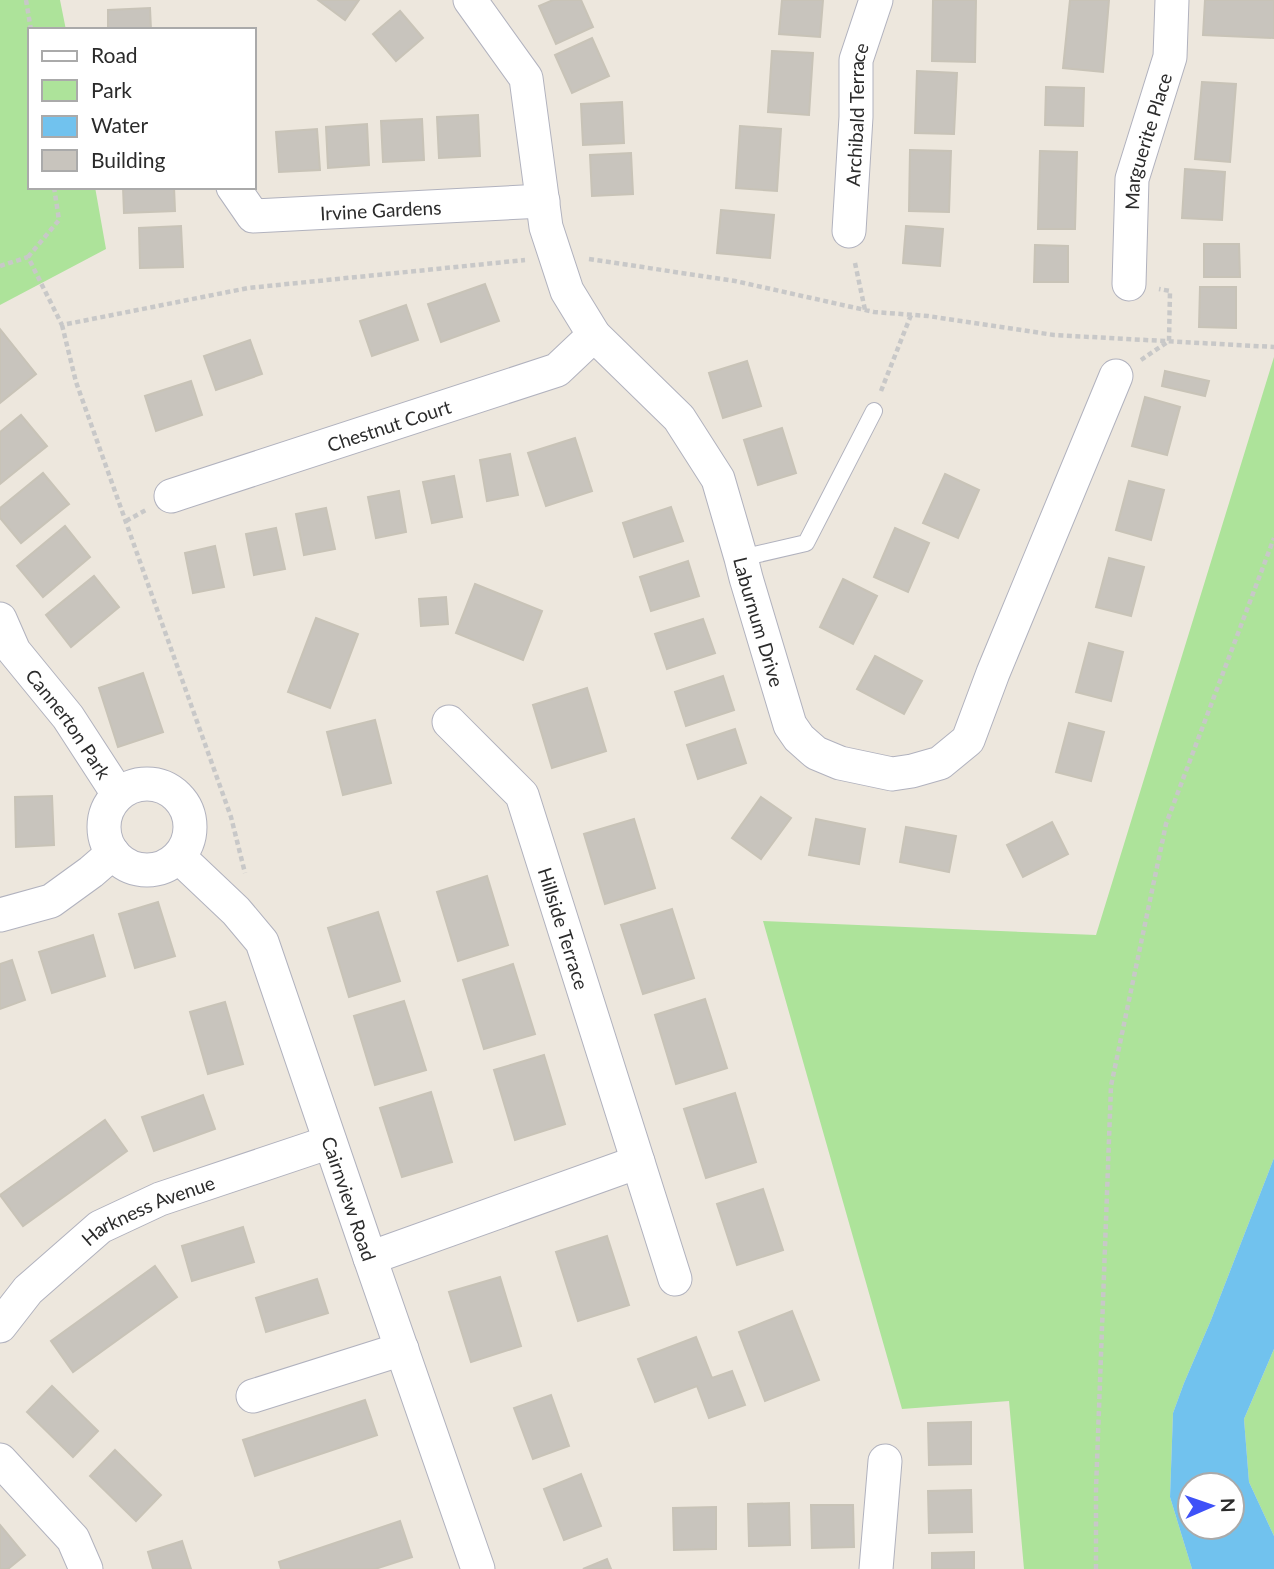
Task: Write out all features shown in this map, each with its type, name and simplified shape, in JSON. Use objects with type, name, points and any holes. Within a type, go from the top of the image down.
[{"type":"street","name":"Laburnum Drive","points":[[470,0],[526,78],[546,227],[567,291],[594,335],[679,418],[718,479],[790,725],[799,738],[816,753],[840,763],[892,774],[940,762],[968,740],[1116,376]]},
{"type":"street","name":"Archibald Terrace","points":[[849,231],[856,117],[856,60],[876,0]]},
{"type":"street","name":"Marguerite Place","points":[[1129,284],[1132,179],[1170,57],[1172,0]]},
{"type":"street","name":"Irvine Gardens","points":[[234,189],[253,216],[543,201]]},
{"type":"street","name":"Chestnut Court","points":[[171,496],[557,370],[594,335]]},
{"type":"street","name":"Cannerton Park","points":[[0,618],[14,652],[68,717],[118,794]]},
{"type":"street","name":"Hillside Terrace","points":[[449,722],[522,795],[675,1279]]},
{"type":"street","name":"Cannerton Park","points":[[113,853],[106,842],[103,829],[110,804],[118,794],[145,784],[159,785],[183,802],[189,816],[190,830],[187,844],[179,857]]},
{"type":"street","points":[[0,915],[51,901],[91,873],[113,853],[124,863],[137,869],[152,870],[166,866],[179,857]]},
{"type":"street","name":"Cairnview Road","points":[[179,857],[236,911],[262,942],[478,1569]]},
{"type":"street","name":"Harkness Avenue","points":[[0,1326],[27,1290],[100,1227],[160,1199],[330,1142]]},
{"type":"street","points":[[370,1258],[638,1162]]},
{"type":"street","points":[[253,1396],[402,1349]]},
{"type":"street","points":[[0,1460],[73,1539],[86,1569]]},
{"type":"street","points":[[876,1569],[885,1461]]},
{"type":"lane","points":[[741,558],[806,543],[874,411]]},
{"type":"path","points":[[26,0],[31,28]]},
{"type":"path","points":[[0,266],[28,257],[59,220],[54,189]]},
{"type":"path","points":[[849,231],[865,310]]},
{"type":"path","points":[[62,325],[248,288],[555,256],[602,259],[735,281],[874,312],[928,316],[1054,335],[1274,346]]},
{"type":"path","points":[[28,257],[62,325],[76,382],[231,817],[247,880]]},
{"type":"path","points":[[1129,284],[1170,291],[1169,341]]},
{"type":"path","points":[[874,411],[911,315]]},
{"type":"path","points":[[1096,1569],[1096,1489],[1111,1086],[1166,824],[1274,538]]},
{"type":"green space","points":[[0,0],[60,0],[66,28],[28,28],[28,189],[95,189],[106,249],[0,305]]},
{"type":"green space","points":[[1274,357],[1274,1158],[1173,1413],[1170,1497],[1176,1517],[1176,1541],[1183,1541],[1192,1569],[1024,1569],[1009,1401],[902,1409],[763,921],[1096,935]]},
{"type":"green space","points":[[1274,1349],[1274,1536],[1249,1482],[1244,1419]]},
{"type":"water","points":[[1274,1158],[1274,1349],[1244,1419],[1249,1482],[1274,1536],[1274,1569],[1192,1569],[1183,1541],[1246,1541],[1246,1471],[1176,1471],[1176,1517],[1170,1497],[1173,1413]]},
{"type":"building","points":[[318,0],[359,0],[345,20]]},
{"type":"building","points":[[553,0],[581,0],[593,27],[556,44],[539,6]]},
{"type":"building","points":[[782,0],[823,0],[820,37],[779,34]]},
{"type":"building","points":[[933,0],[976,0],[975,62],[932,61]]},
{"type":"building","points":[[1070,0],[1109,0],[1103,72],[1063,68]]},
{"type":"building","points":[[1205,0],[1274,0],[1274,38],[1203,35]]},
{"type":"building","points":[[150,8],[151,28],[108,28],[108,10]]},
{"type":"building","points":[[400,11],[423,38],[396,61],[373,34]]},
{"type":"building","points":[[592,38],[609,76],[572,93],[555,55]]},
{"type":"building","points":[[772,51],[813,53],[809,115],[768,112]]},
{"type":"building","points":[[917,71],[957,73],[954,134],[915,133]]},
{"type":"building","points":[[1202,82],[1236,84],[1230,162],[1195,159]]},
{"type":"building","points":[[1046,87],[1084,88],[1083,126],[1045,125]]},
{"type":"building","points":[[622,102],[624,143],[583,145],[581,104]]},
{"type":"building","points":[[478,115],[480,156],[439,158],[437,117]]},
{"type":"building","points":[[422,119],[424,160],[383,162],[381,121]]},
{"type":"building","points":[[367,124],[369,165],[328,168],[326,127]]},
{"type":"building","points":[[740,126],[781,129],[777,191],[736,188]]},
{"type":"building","points":[[317,129],[320,170],[279,172],[276,132]]},
{"type":"building","points":[[910,150],[951,151],[949,212],[909,211]]},
{"type":"building","points":[[1040,151],[1077,152],[1075,229],[1038,229]]},
{"type":"building","points":[[631,153],[633,194],[592,196],[590,155]]},
{"type":"building","points":[[1185,169],[1225,172],[1222,220],[1182,218]]},
{"type":"building","points":[[123,189],[174,189],[175,211],[124,213]]},
{"type":"building","points":[[721,210],[774,215],[770,258],[717,253]]},
{"type":"building","points":[[181,226],[183,267],[140,268],[139,228]]},
{"type":"building","points":[[906,226],[943,229],[940,266],[903,263]]},
{"type":"building","points":[[1204,244],[1239,244],[1240,277],[1204,277]]},
{"type":"building","points":[[1035,245],[1068,246],[1068,282],[1034,282]]},
{"type":"building","points":[[485,284],[499,321],[441,342],[428,304]]},
{"type":"building","points":[[1200,287],[1236,287],[1236,328],[1199,327]]},
{"type":"building","points":[[406,305],[418,340],[372,356],[360,321]]},
{"type":"building","points":[[0,329],[36,374],[0,403]]},
{"type":"building","points":[[250,340],[262,374],[216,390],[204,356]]},
{"type":"building","points":[[747,361],[761,406],[723,418],[709,373]]},
{"type":"building","points":[[1165,371],[1209,381],[1205,396],[1162,386]]},
{"type":"building","points":[[191,381],[202,415],[156,431],[145,396]]},
{"type":"building","points":[[1145,397],[1180,407],[1167,455],[1132,446]]},
{"type":"building","points":[[21,415],[47,446],[0,484],[0,432]]},
{"type":"building","points":[[782,428],[796,473],[758,485],[744,440]]},
{"type":"building","points":[[575,438],[592,491],[546,506],[528,453]]},
{"type":"building","points":[[510,454],[518,495],[487,501],[480,460]]},
{"type":"building","points":[[43,473],[69,504],[21,543],[0,518],[0,508]]},
{"type":"building","points":[[945,474],[979,490],[958,538],[923,523]]},
{"type":"building","points":[[454,476],[462,517],[432,523],[423,482]]},
{"type":"building","points":[[1129,481],[1164,490],[1151,540],[1116,530]]},
{"type":"building","points":[[399,491],[406,532],[376,538],[368,497]]},
{"type":"building","points":[[671,507],[683,541],[634,557],[623,523]]},
{"type":"building","points":[[326,508],[335,549],[304,555],[296,514]]},
{"type":"building","points":[[65,526],[90,557],[43,597],[17,566]]},
{"type":"building","points":[[276,528],[285,569],[254,575],[246,534]]},
{"type":"building","points":[[895,528],[929,543],[908,592],[874,577]]},
{"type":"building","points":[[215,546],[224,587],[193,593],[185,553]]},
{"type":"building","points":[[1109,558],[1144,567],[1131,616],[1096,607]]},
{"type":"building","points":[[688,561],[699,596],[651,611],[640,577]]},
{"type":"building","points":[[94,576],[119,607],[71,647],[46,615]]},
{"type":"building","points":[[843,579],[877,596],[853,644],[820,627]]},
{"type":"building","points":[[475,584],[542,611],[523,660],[456,633]]},
{"type":"building","points":[[446,597],[448,624],[421,626],[419,599]]},
{"type":"building","points":[[316,618],[358,634],[330,708],[288,692]]},
{"type":"building","points":[[703,619],[715,653],[667,669],[655,634]]},
{"type":"building","points":[[1089,643],[1123,652],[1111,701],[1076,692]]},
{"type":"building","points":[[875,656],[922,681],[904,714],[857,689]]},
{"type":"building","points":[[143,673],[163,732],[118,747],[99,688]]},
{"type":"building","points":[[723,676],[734,710],[686,726],[675,692]]},
{"type":"building","points":[[587,688],[606,751],[552,768],[533,705]]},
{"type":"building","points":[[375,720],[391,783],[343,795],[327,732]]},
{"type":"building","points":[[1069,723],[1104,732],[1091,781],[1056,772]]},
{"type":"building","points":[[735,729],[746,763],[698,779],[687,745]]},
{"type":"building","points":[[52,796],[54,845],[16,847],[15,797]]},
{"type":"building","points":[[761,797],[791,818],[761,859],[732,838]]},
{"type":"building","points":[[634,819],[655,888],[605,904],[584,834]]},
{"type":"building","points":[[816,819],[865,829],[859,864],[809,855]]},
{"type":"building","points":[[1052,822],[1068,854],[1023,877],[1007,845]]},
{"type":"building","points":[[906,827],[956,836],[949,872],[900,862]]},
{"type":"building","points":[[487,876],[508,945],[458,961],[437,892]]},
{"type":"building","points":[[158,902],[175,956],[135,968],[119,914]]},
{"type":"building","points":[[672,909],[694,978],[643,994],[621,925]]},
{"type":"building","points":[[378,912],[400,981],[349,997],[328,928]]},
{"type":"building","points":[[93,935],[105,976],[52,993],[39,952]]},
{"type":"building","points":[[12,960],[25,1000],[0,1009],[0,964]]},
{"type":"building","points":[[513,964],[535,1034],[484,1049],[463,980]]},
{"type":"building","points":[[705,999],[727,1068],[676,1084],[655,1015]]},
{"type":"building","points":[[404,1001],[426,1070],[375,1085],[354,1016]]},
{"type":"building","points":[[225,1002],[243,1064],[208,1074],[190,1012]]},
{"type":"building","points":[[544,1055],[565,1124],[515,1140],[494,1070]]},
{"type":"building","points":[[431,1092],[452,1162],[402,1177],[380,1108]]},
{"type":"building","points":[[735,1093],[756,1162],[706,1178],[684,1109]]},
{"type":"building","points":[[203,1095],[215,1129],[154,1151],[142,1117]]},
{"type":"building","points":[[105,1120],[127,1151],[23,1226],[0,1195]]},
{"type":"building","points":[[763,1189],[783,1250],[737,1265],[717,1204]]},
{"type":"building","points":[[243,1227],[254,1262],[192,1281],[182,1246]]},
{"type":"building","points":[[607,1236],[629,1305],[578,1321],[556,1252]]},
{"type":"building","points":[[155,1266],[177,1297],[73,1372],[51,1341]]},
{"type":"building","points":[[500,1277],[521,1346],[471,1362],[449,1292]]},
{"type":"building","points":[[317,1279],[328,1313],[266,1332],[256,1298]]},
{"type":"building","points":[[792,1311],[819,1380],[765,1401],[739,1332]]},
{"type":"building","points":[[696,1337],[712,1378],[732,1371],[745,1405],[709,1418],[697,1386],[655,1402],[638,1359]]},
{"type":"building","points":[[52,1386],[98,1431],[73,1457],[27,1412]]},
{"type":"building","points":[[551,1395],[569,1446],[533,1459],[514,1408]]},
{"type":"building","points":[[365,1400],[377,1435],[255,1476],[243,1440]]},
{"type":"building","points":[[971,1422],[971,1464],[929,1465],[928,1423]]},
{"type":"building","points":[[115,1450],[161,1495],[136,1521],[90,1476]]},
{"type":"building","points":[[581,1474],[601,1526],[564,1540],[544,1489]]},
{"type":"building","points":[[971,1490],[972,1532],[929,1533],[928,1491]]},
{"type":"building","points":[[789,1503],[790,1545],[749,1546],[748,1504]]},
{"type":"building","points":[[811,1505],[853,1505],[854,1547],[812,1548]]},
{"type":"building","points":[[716,1507],[716,1549],[674,1550],[673,1508]]},
{"type":"building","points":[[400,1521],[412,1557],[375,1569],[281,1569],[279,1562]]},
{"type":"building","points":[[0,1525],[25,1555],[8,1569],[0,1569]]},
{"type":"building","points":[[182,1541],[191,1569],[153,1569],[148,1552]]},
{"type":"building","points":[[974,1552],[974,1569],[932,1569],[932,1553]]},
{"type":"building","points":[[607,1559],[611,1569],[583,1569]]}]
